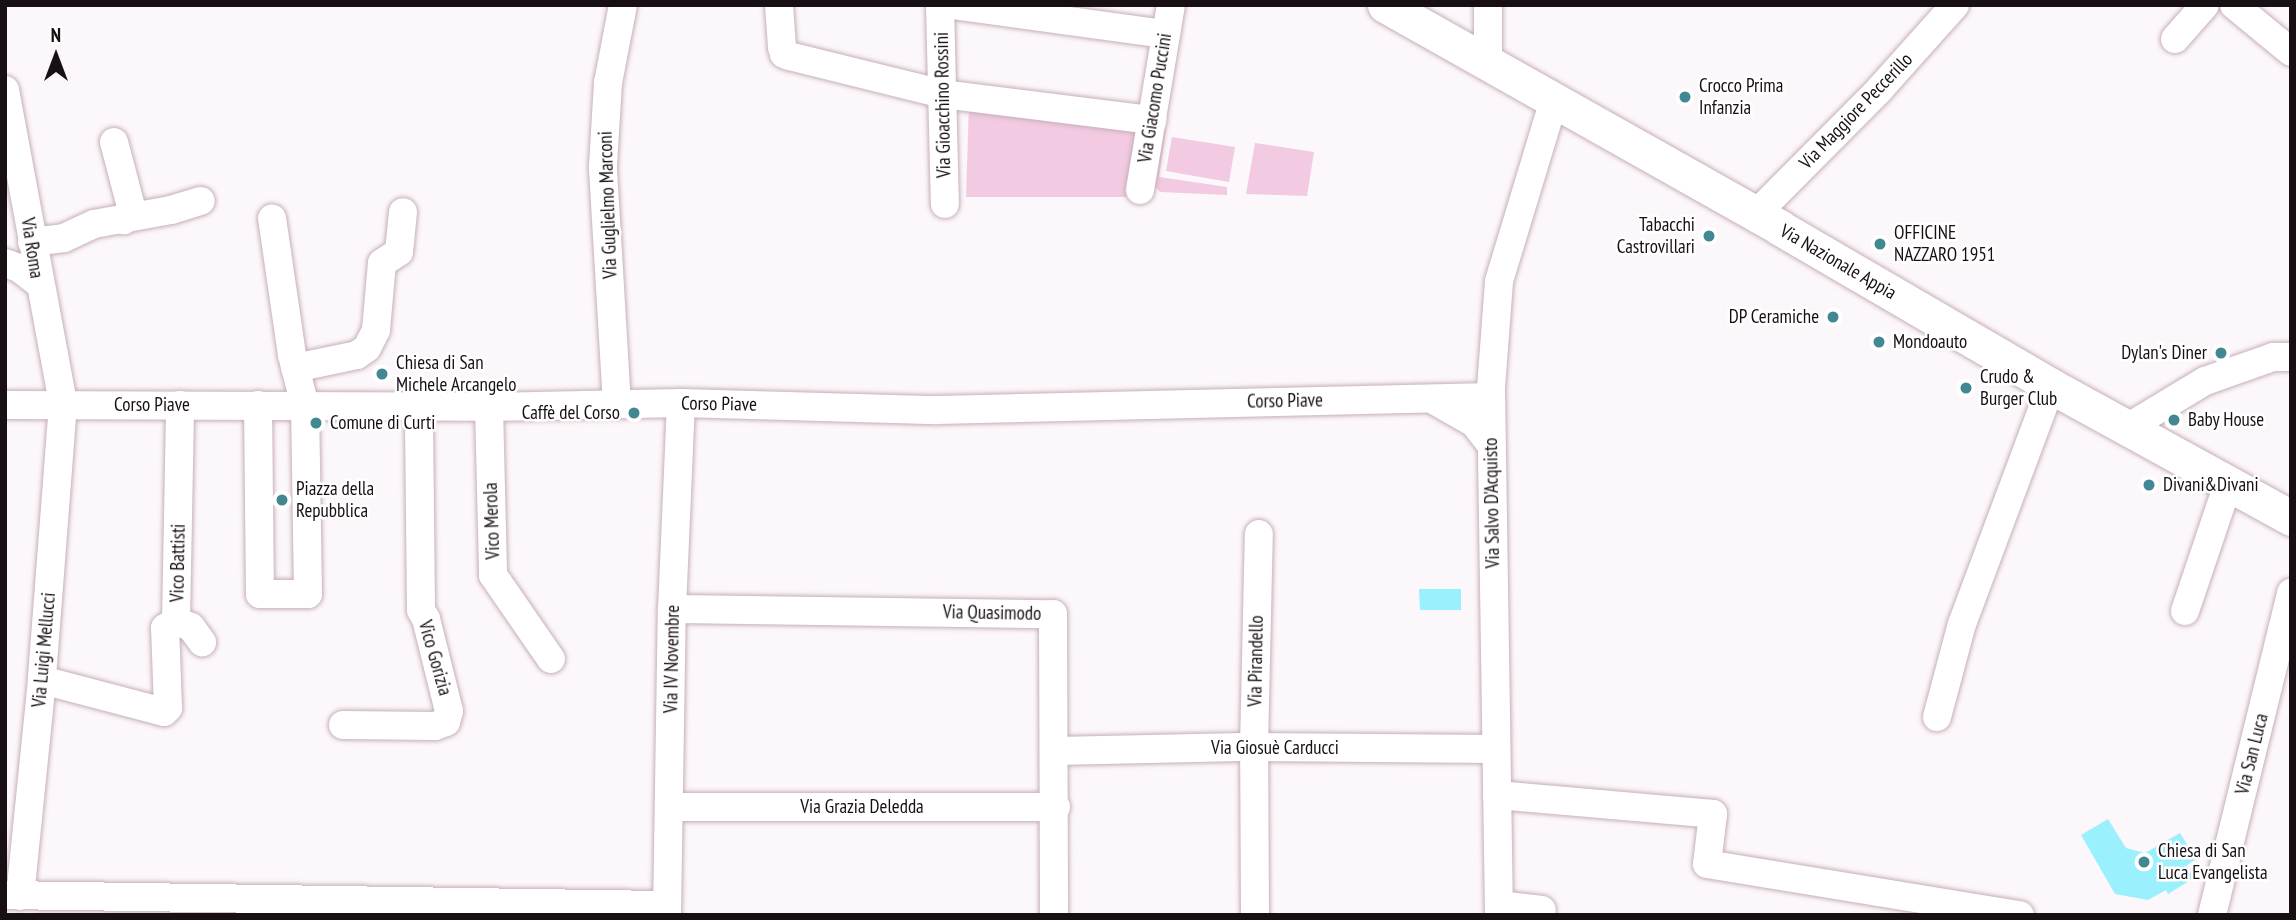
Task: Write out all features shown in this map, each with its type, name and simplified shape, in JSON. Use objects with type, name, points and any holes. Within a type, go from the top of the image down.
[{"type":"main road","name":"Via Nazionale Appia","points":[[1385,5],[1756,214],[2052,386],[2291,518]]},
{"type":"street","name":"Via Guglielmo Marconi","points":[[617,405],[603,166],[608,83],[624,5]]},
{"type":"street","points":[[779,5],[784,54],[943,94],[1152,120]]},
{"type":"street","name":"Via Gioacchino Rossini","points":[[940,5],[945,204]]},
{"type":"street","points":[[953,5],[1166,34]]},
{"type":"street","name":"Via Giacomo Puccini","points":[[1140,190],[1171,5]]},
{"type":"street","points":[[1488,5],[1488,63]]},
{"type":"street","name":"Via Maggiore Peccerillo","points":[[1756,214],[1880,90],[1955,5]]},
{"type":"street","points":[[2175,40],[2205,5]]},
{"type":"street","points":[[2234,5],[2291,52]]},
{"type":"street","name":"Via Roma","points":[[5,90],[38,283],[63,404]]},
{"type":"street","name":"Via Salvo D'Acquisto","points":[[1499,910],[1491,445],[1497,307],[1499,281],[1554,100]]},
{"type":"street","points":[[114,142],[131,207],[124,220]]},
{"type":"street","points":[[32,242],[64,238],[94,224],[124,220],[201,201]]},
{"type":"street","points":[[295,368],[357,355],[367,348],[376,330],[382,263],[399,252],[403,212]]},
{"type":"street","points":[[258,405],[260,594],[308,594],[304,406],[295,368],[272,218]]},
{"type":"street","points":[[5,263],[19,268],[38,283]]},
{"type":"street","name":"Corso Piave","points":[[1432,399],[1461,386],[1474,372],[1497,307]]},
{"type":"street","points":[[2127,428],[2205,381],[2273,357],[2291,357]]},
{"type":"street","points":[[1937,717],[1962,624],[2052,386]]},
{"type":"street","name":"Corso Piave","points":[[5,405],[489,407],[681,403],[937,410],[1491,397]]},
{"type":"street","points":[[1432,399],[1474,424],[1491,445]]},
{"type":"street","name":"Via IV Novembre","points":[[667,910],[672,609],[681,403]]},
{"type":"street","name":"Via Luigi Mellucci","points":[[13,896],[42,680],[63,404]]},
{"type":"street","name":"Vico Battisti","points":[[42,680],[164,712],[170,704],[165,628],[176,621],[180,405]]},
{"type":"street","name":"Vico Gorizia","points":[[343,725],[435,726],[446,722],[449,711],[426,619],[421,610],[419,407]]},
{"type":"street","name":"Vico Merola","points":[[489,407],[493,575],[551,659]]},
{"type":"street","points":[[2185,611],[2228,484]]},
{"type":"street","name":"Via Pirandello","points":[[1255,915],[1254,747],[1259,534]]},
{"type":"street","name":"Via San Luca","points":[[2212,915],[2291,593]]},
{"type":"street","name":"Via Quasimodo","points":[[672,609],[1053,614],[1056,807],[1054,915]]},
{"type":"street","points":[[176,621],[191,627],[202,642]]},
{"type":"street","name":"Via Giosuè Carducci","points":[[1055,751],[1254,747],[1496,749]]},
{"type":"street","points":[[1497,795],[1713,814],[1707,864],[2020,915]]},
{"type":"street","name":"Via Grazia Deledda","points":[[669,807],[1056,807]]},
{"type":"street","points":[[13,896],[353,909],[667,910]]},
{"type":"street","points":[[1499,910],[1542,910]]},
{"type":"shaded area","points":[[969,104],[1142,128],[1132,197],[966,197]]},
{"type":"shaded area","points":[[1160,129],[1166,130],[1159,177],[1227,187],[1227,195],[1160,192],[1151,182]]},
{"type":"shaded area","points":[[1172,137],[1235,147],[1229,182],[1166,171]]},
{"type":"shaded area","points":[[1255,143],[1314,152],[1307,196],[1246,194]]},
{"type":"building","points":[[1419,589],[1461,589],[1461,610],[1420,610]]},
{"type":"building","name":"Chiesa di San Luca Evangelista","points":[[2108,819],[2126,848],[2145,853],[2180,833],[2196,859],[2186,866],[2194,878],[2168,894],[2166,890],[2148,900],[2115,894],[2081,835]]},
{"type":"place","name":"Crocco Prima Infanzia","points":[[1685,97]]},
{"type":"place","name":"Tabacchi Castrovillari","points":[[1709,236]]},
{"type":"place","name":"OFFICINE NAZZARO 1951","points":[[1880,244]]},
{"type":"place","name":"DP Ceramiche","points":[[1833,317]]},
{"type":"place","name":"Mondoauto","points":[[1879,342]]},
{"type":"place","name":"Dylan's Diner","points":[[2221,353]]},
{"type":"place","name":"Chiesa di San Michele Arcangelo","points":[[382,374]]},
{"type":"place","name":"Crudo & Burger Club","points":[[1966,388]]},
{"type":"place","name":"Caffè del Corso","points":[[634,413]]},
{"type":"place","name":"Baby House","points":[[2174,420]]},
{"type":"place","name":"Comune di Curti","points":[[316,423]]},
{"type":"place","name":"Divani&Divani","points":[[2149,485]]},
{"type":"place","name":"Piazza della Repubblica","points":[[282,500]]},
{"type":"place","name":"Chiesa di San Luca Evangelista","points":[[2144,862]]}]
